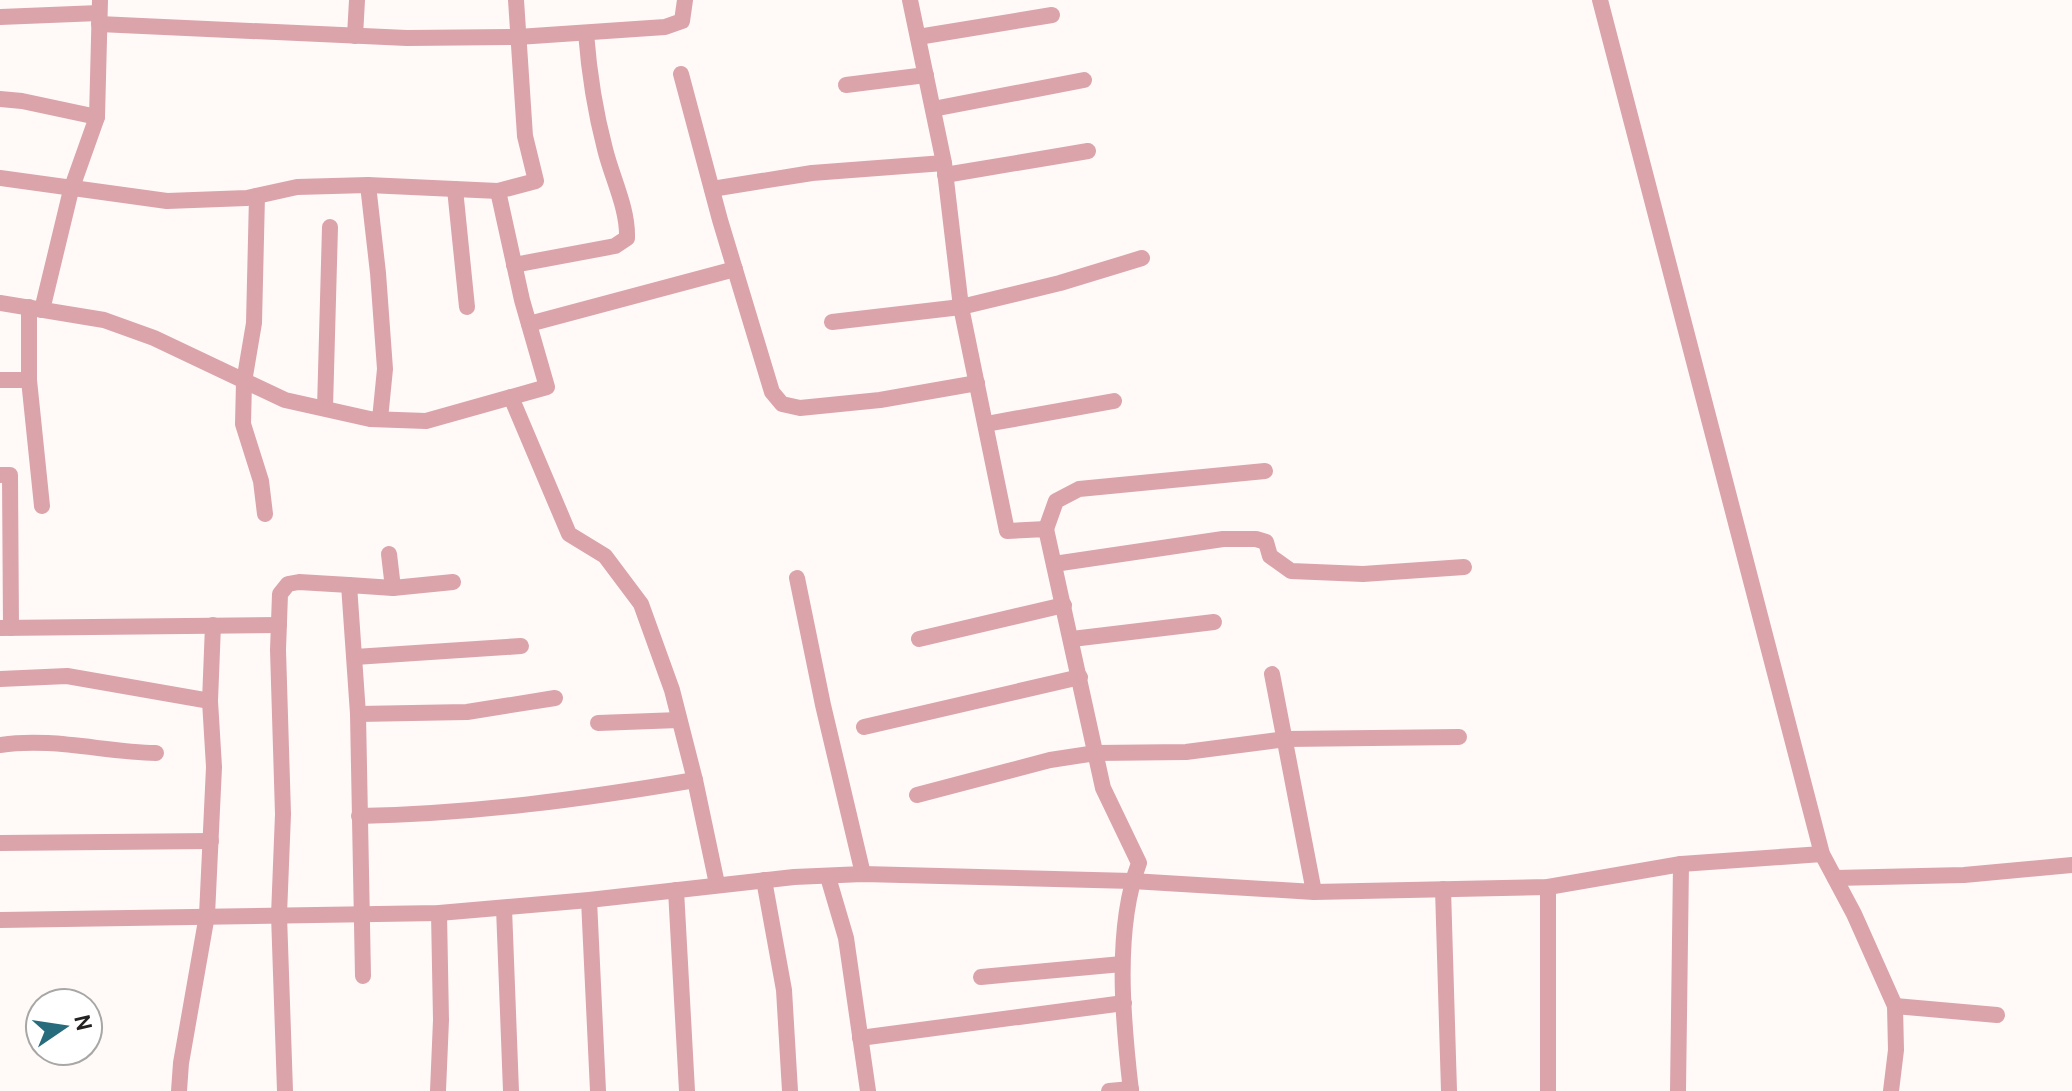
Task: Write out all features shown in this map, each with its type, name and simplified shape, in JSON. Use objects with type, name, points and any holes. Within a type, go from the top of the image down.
[{"type":"street","points":[[355,36],[357,0]]},
{"type":"street","points":[[0,178],[167,201],[257,196],[297,187],[368,185],[498,191],[536,181],[525,136],[516,0]]},
{"type":"street","points":[[0,17],[100,12],[355,36],[518,37],[665,27],[682,21],[685,0]]},
{"type":"street","points":[[910,0],[945,169],[961,307],[1007,531],[1046,529]]},
{"type":"street","points":[[1600,0],[1822,854],[1854,914],[1895,1006],[1896,1050],[1891,1091]]},
{"type":"street","points":[[42,506],[29,380],[36,308],[71,190],[97,117],[100,12]]},
{"type":"street","points":[[918,37],[1052,15]]},
{"type":"street","points":[[514,265],[615,246],[627,238],[627,224],[605,150],[589,74],[586,33]]},
{"type":"street","points":[[681,74],[772,392],[782,404],[800,408],[880,400],[977,383]]},
{"type":"street","points":[[846,85],[926,75]]},
{"type":"street","points":[[933,109],[1084,80]]},
{"type":"street","points":[[0,99],[97,117]]},
{"type":"street","points":[[712,189],[812,173],[945,169],[1088,151]]},
{"type":"street","points":[[368,185],[385,369],[380,419]]},
{"type":"street","points":[[455,189],[467,307]]},
{"type":"street","points":[[0,303],[104,320],[154,338],[285,400],[380,419],[426,421],[547,387],[514,265],[498,191]]},
{"type":"street","points":[[257,196],[254,323],[244,382],[243,424],[261,481],[265,514]]},
{"type":"street","points":[[325,408],[330,227]]},
{"type":"street","points":[[832,322],[961,307],[1060,283],[1142,258]]},
{"type":"street","points":[[529,324],[735,269]]},
{"type":"street","points":[[0,380],[29,380]]},
{"type":"street","points":[[511,397],[569,534],[605,556],[641,604],[672,690],[717,884]]},
{"type":"street","points":[[986,424],[1114,401]]},
{"type":"street","points":[[1109,1091],[1131,1090],[1122,964],[1132,881],[1139,863],[1103,788],[1046,529],[1056,501],[1079,489],[1265,471]]},
{"type":"street","points":[[40,486],[5,479],[5,628],[279,625]]},
{"type":"street","points":[[1054,564],[1234,539],[1266,542],[1270,556],[1291,571],[1363,574],[1464,567]]},
{"type":"street","points":[[389,554],[393,588]]},
{"type":"street","points":[[797,578],[863,874]]},
{"type":"street","points":[[285,1091],[279,915],[283,814],[280,594],[288,584],[299,582],[393,588],[453,582]]},
{"type":"street","points":[[349,585],[358,714],[363,976]]},
{"type":"street","points":[[919,639],[1064,605]]},
{"type":"street","points":[[1072,639],[1214,622]]},
{"type":"street","points":[[179,1091],[181,1063],[207,915],[214,767],[210,701],[213,625]]},
{"type":"street","points":[[355,657],[521,646]]},
{"type":"street","points":[[1272,674],[1314,892]]},
{"type":"street","points":[[0,679],[67,676],[210,701]]},
{"type":"street","points":[[864,727],[1080,677]]},
{"type":"street","points":[[358,714],[467,712],[555,698]]},
{"type":"street","points":[[598,723],[679,720]]},
{"type":"street","points":[[917,795],[1050,760],[1096,753],[1186,752],[1286,739],[1459,737]]},
{"type":"street","points":[[0,745],[24,741],[156,753]]},
{"type":"street","points":[[359,816],[427,815],[543,804],[695,780]]},
{"type":"street","points":[[0,843],[211,841]]},
{"type":"street","points":[[0,920],[439,913],[589,900],[717,884],[863,874],[1132,881],[1314,892],[1548,887],[1681,864],[1822,854]]},
{"type":"street","points":[[1678,1091],[1681,864]]},
{"type":"street","points":[[1835,878],[1964,875],[2072,865]]},
{"type":"street","points":[[828,877],[846,938],[868,1091]]},
{"type":"street","points":[[764,880],[784,990],[790,1091]]},
{"type":"street","points":[[1548,887],[1548,1091]]},
{"type":"street","points":[[1443,889],[1449,1091]]},
{"type":"street","points":[[676,890],[687,1091]]},
{"type":"street","points":[[589,900],[598,1091]]},
{"type":"street","points":[[504,908],[511,1091]]},
{"type":"street","points":[[438,1091],[441,1020],[439,913]]},
{"type":"street","points":[[981,977],[1122,964]]},
{"type":"street","points":[[860,1038],[1124,1003]]},
{"type":"street","points":[[1895,1006],[1997,1015]]}]
